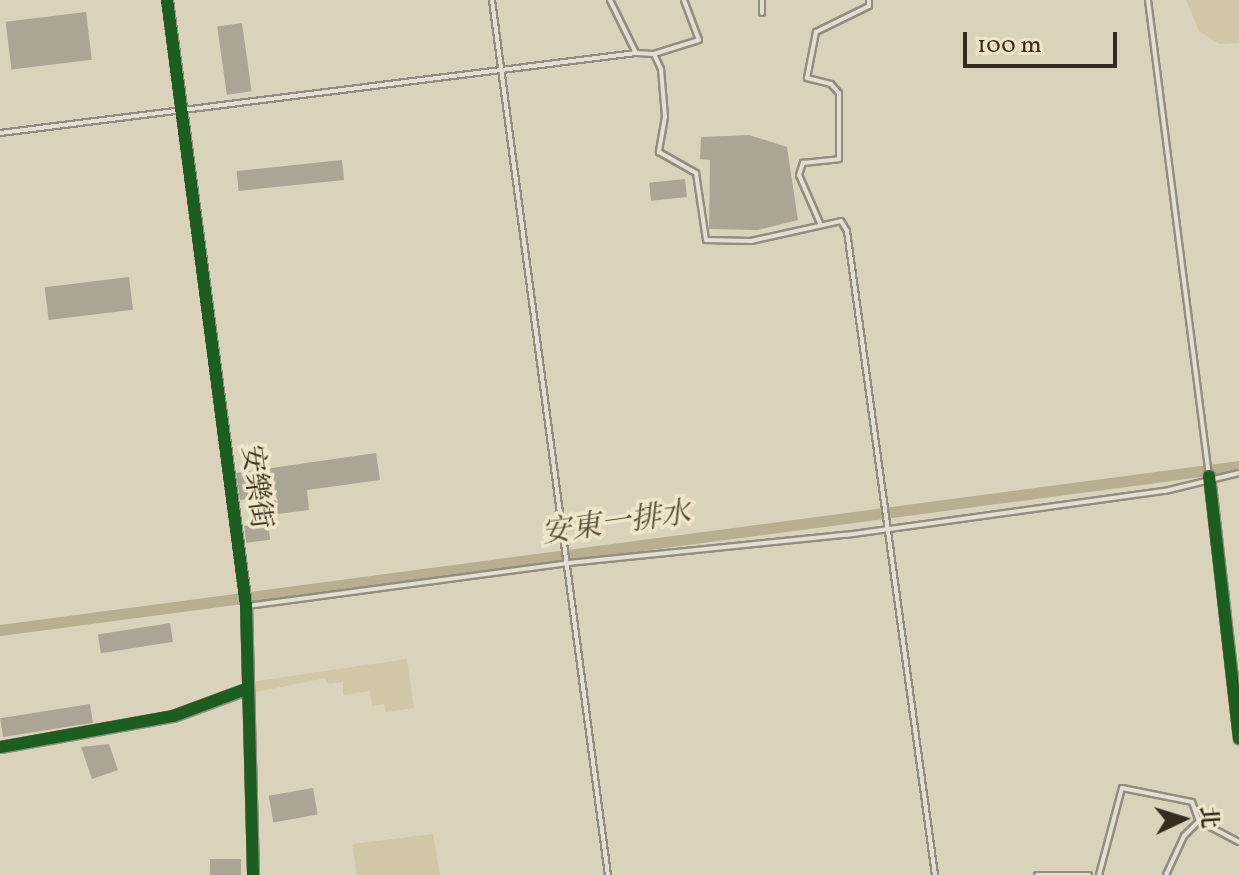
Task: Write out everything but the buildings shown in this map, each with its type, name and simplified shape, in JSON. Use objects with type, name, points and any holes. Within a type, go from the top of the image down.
[{"type":"street","name":"安樂街","points":[[167,0],[246,606],[253,875]]},
{"type":"street","points":[[1209,476],[1239,738]]},
{"type":"street","points":[[0,747],[173,716],[246,689]]},
{"type":"lane","points":[[492,0],[608,875]]},
{"type":"lane","points":[[610,0],[636,53]]},
{"type":"lane","points":[[0,133],[636,53],[654,54],[699,40],[684,0]]},
{"type":"lane","points":[[762,0],[762,13]]},
{"type":"lane","points":[[820,223],[799,175],[803,163],[839,159],[839,93],[807,78],[816,32],[869,6],[869,0]]},
{"type":"lane","points":[[1148,0],[1209,476]]},
{"type":"lane","points":[[654,54],[665,117],[659,152],[696,173],[706,240],[751,241],[820,223],[841,221],[847,231],[935,875]]},
{"type":"lane","points":[[246,606],[568,563],[889,529],[1165,491],[1209,476],[1239,473]]},
{"type":"lane","points":[[1099,875],[1122,788],[1192,802],[1199,821],[1239,842]]},
{"type":"lane","points":[[1166,875],[1184,836],[1199,821]]},
{"type":"lane","points":[[1037,875],[1089,875]]},
{"type":"shaded area","points":[[1186,0],[1239,0],[1239,43],[1219,44],[1199,31]]},
{"type":"shaded area","points":[[407,659],[414,708],[386,712],[384,704],[372,706],[370,691],[343,695],[343,682],[329,684],[325,678],[251,693],[251,682]]},
{"type":"shaded area","points":[[433,834],[440,875],[357,875],[352,844]]},
{"type":"waterway","name":"安東一排水","points":[[0,630],[1239,466]]},
{"type":"cycle path","points":[[167,0],[246,606],[253,875]]},
{"type":"cycle path","points":[[1209,476],[1239,738]]},
{"type":"cycle path","points":[[0,747],[173,716],[246,689]]}]
